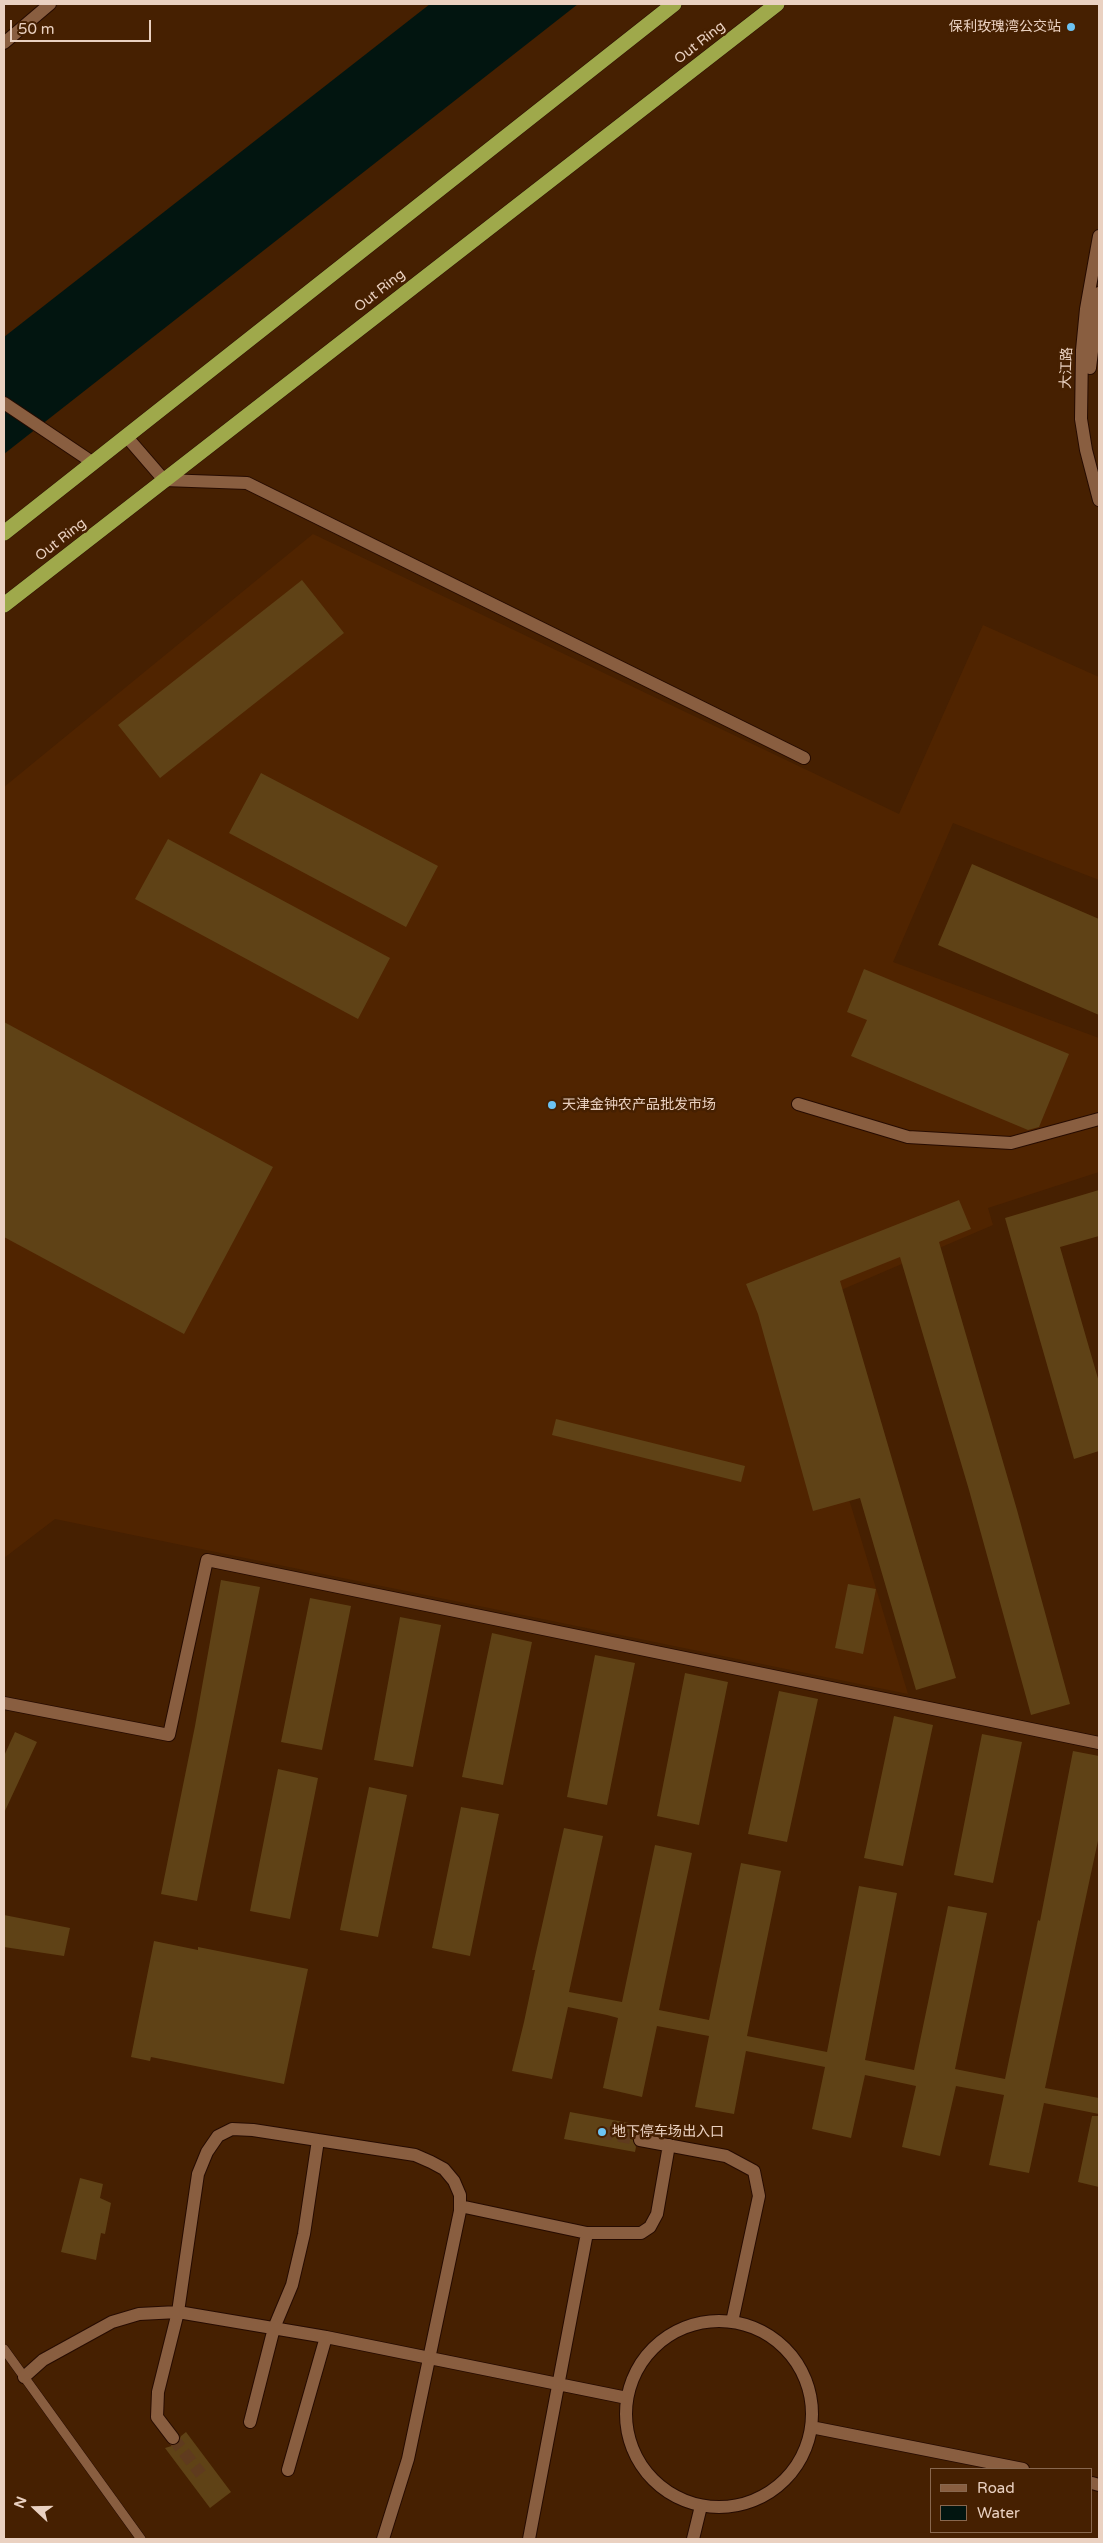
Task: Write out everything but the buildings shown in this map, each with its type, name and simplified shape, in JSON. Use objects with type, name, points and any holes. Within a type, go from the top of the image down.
[{"type":"highway","points":[[4,533],[674,4]]},
{"type":"highway","name":"Out Ring","points":[[4,605],[777,4]]},
{"type":"street","points":[[4,43],[50,4]]},
{"type":"street","name":"大江路","points":[[1099,236],[1084,326],[1081,420],[1086,450],[1099,500]]},
{"type":"street","name":"大江路","points":[[1099,293],[1091,352],[1089,401],[1091,432],[1099,470]]},
{"type":"street","points":[[4,403],[54,439],[92,462]]},
{"type":"street","points":[[126,436],[164,480],[247,483],[804,758]]},
{"type":"street","points":[[798,1104],[908,1137],[1011,1143],[1099,1119]]},
{"type":"street","points":[[5,1705],[169,1735],[207,1560],[1099,1743]]},
{"type":"street","points":[[173,2438],[157,2417],[158,2392],[178,2312],[198,2174],[207,2152],[218,2136],[232,2129],[318,2140],[415,2156],[432,2162],[444,2169],[454,2181],[460,2195],[460,2206],[408,2459],[383,2539]]},
{"type":"street","points":[[250,2422],[274,2328],[294,2277],[304,2234],[318,2140]]},
{"type":"street","points":[[640,2140],[726,2156],[754,2171],[759,2196],[732,2322]]},
{"type":"street","points":[[460,2206],[587,2233],[630,2235],[641,2233],[650,2227],[657,2214],[670,2145]]},
{"type":"street","points":[[529,2539],[587,2233]]},
{"type":"street","points":[[24,2378],[43,2360],[112,2322],[139,2314],[178,2312],[274,2328],[627,2398]]},
{"type":"street","points":[[706,2321],[732,2322],[752,2326],[766,2333],[789,2352],[798,2364],[810,2393],[811,2427],[807,2445],[797,2465],[774,2489],[745,2504],[723,2508],[701,2506],[670,2494],[645,2472],[634,2453],[628,2437],[626,2420],[627,2398],[635,2373],[643,2360],[664,2338],[692,2325],[706,2321]]},
{"type":"street","points":[[288,2470],[326,2338]]},
{"type":"street","points":[[811,2427],[1018,2468]]},
{"type":"street","points":[[693,2539],[701,2506]]},
{"type":"lane","points":[[4,2349],[141,2539]]},
{"type":"shaded area","name":"天津金钟农产品批发市场","points":[[313,534],[899,814],[983,625],[1099,677],[1099,880],[953,823],[893,962],[1099,1038],[1099,1172],[988,1208],[993,1225],[792,1311],[908,1694],[55,1519],[4,1558],[4,787]]},
{"type":"water","points":[[430,4],[578,4],[4,454],[4,337]]},
{"type":"tunnel","points":[[601,2132],[640,2140]]},
{"type":"tunnel","points":[[173,2438],[201,2474]]},
{"type":"place","name":"保利玫瑰湾公交站","points":[[1071,27]]},
{"type":"place","name":"天津金钟农产品批发市场","points":[[552,1105]]},
{"type":"place","name":"地下停车场出入口","points":[[602,2132]]}]
